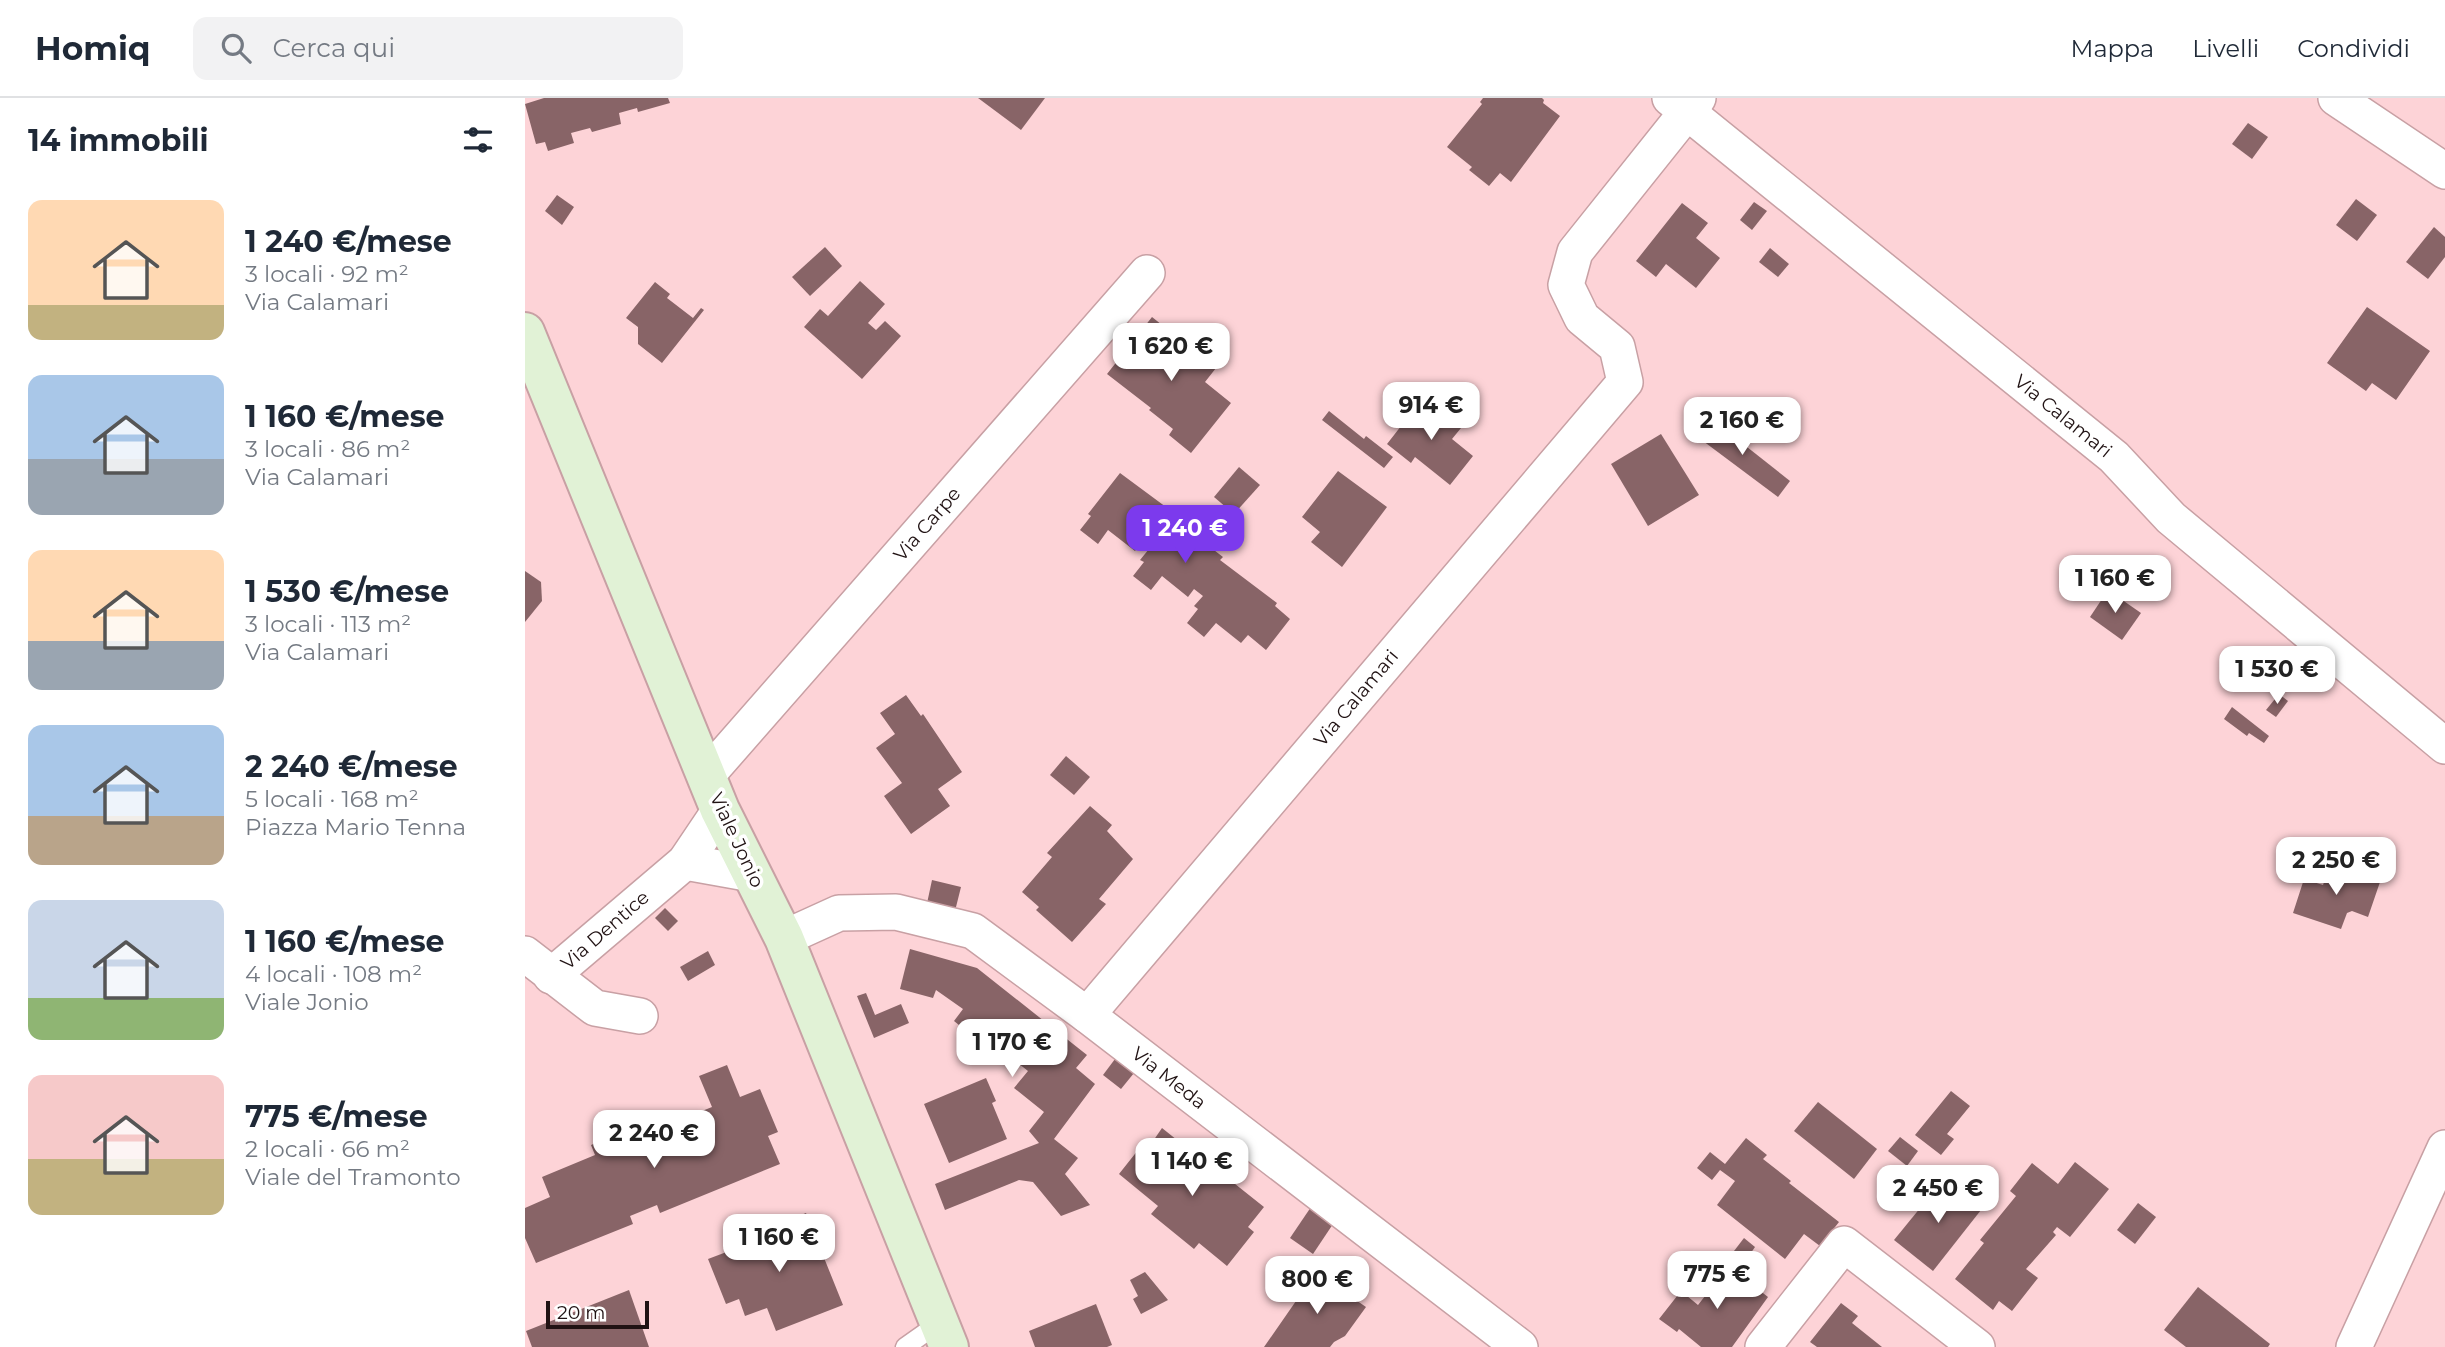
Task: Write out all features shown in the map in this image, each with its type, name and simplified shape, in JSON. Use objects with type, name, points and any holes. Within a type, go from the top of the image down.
[{"type":"street","points":[[2336,98],[2445,171]]},
{"type":"street","name":"Via Calamari","points":[[1087,1015],[1625,382],[1617,347],[1582,318],[1566,285],[1575,252],[1685,102],[2114,457],[2171,518],[2445,746]]},
{"type":"street","name":"Via Carpe","points":[[707,775],[1147,273]]},
{"type":"street","name":"Viale Jonio","points":[[525,332],[720,810],[784,938],[944,1335]]},
{"type":"street","name":"Via Dentice","points":[[538,965],[685,862],[720,810]]},
{"type":"street","points":[[685,862],[752,874]]},
{"type":"street","name":"Via Meda","points":[[784,938],[839,912],[896,912],[973,932],[1087,1015],[1520,1347]]},
{"type":"street","points":[[538,965],[595,1008],[640,1016]]},
{"type":"street","points":[[2354,1347],[2445,1148]]},
{"type":"street","points":[[1763,1347],[1845,1244],[1977,1347]]},
{"type":"lane","points":[[905,1347],[944,1335]]},
{"type":"building","points":[[544,98],[668,98],[670,103],[638,112],[637,108],[619,113],[621,124],[592,132],[590,128],[571,133],[574,143],[548,151],[545,142],[536,144],[525,104]]},
{"type":"building","points":[[978,98],[1045,98],[1021,130]]},
{"type":"building","points":[[1483,98],[1542,98],[1543,103],[1560,116],[1511,182],[1500,173],[1489,186],[1469,170],[1472,167],[1447,147],[1482,104],[1480,102]]},
{"type":"building","points":[[2248,123],[2268,137],[2252,159],[2232,144]]},
{"type":"building","points":[[557,195],[574,207],[562,225],[545,211]]},
{"type":"building","points":[[2356,199],[2377,215],[2357,241],[2336,225]]},
{"type":"building","points":[[1754,202],[1767,211],[1752,230],[1740,220]]},
{"type":"building","points":[[1682,203],[1708,223],[1696,238],[1720,258],[1696,288],[1666,264],[1656,277],[1636,261]]},
{"type":"building","points":[[2434,227],[2445,237],[2445,257],[2428,279],[2406,262]]},
{"type":"building","points":[[825,247],[842,266],[810,296],[792,277]]},
{"type":"building","points":[[1770,248],[1789,264],[1778,277],[1759,262]]},
{"type":"building","points":[[860,281],[885,304],[868,323],[876,330],[885,321],[901,336],[862,379],[804,327],[820,309],[828,316]]},
{"type":"building","points":[[655,282],[670,294],[667,298],[693,318],[701,308],[704,310],[662,363],[638,344],[638,327],[626,318]]},
{"type":"building","points":[[2367,307],[2430,351],[2396,400],[2372,383],[2366,391],[2327,363]]},
{"type":"building","points":[[1152,317],[1216,368],[1205,382],[1231,403],[1191,453],[1169,435],[1173,429],[1149,410],[1151,408],[1107,374]]},
{"type":"building","points":[[1423,398],[1461,428],[1452,439],[1473,456],[1450,485],[1415,457],[1411,463],[1387,444]]},
{"type":"building","points":[[1329,411],[1364,439],[1366,436],[1393,457],[1384,468],[1322,420]]},
{"type":"building","points":[[1709,417],[1790,481],[1778,497],[1695,435]]},
{"type":"building","points":[[1661,434],[1699,495],[1648,526],[1611,464]]},
{"type":"building","points":[[1239,467],[1260,485],[1234,514],[1214,497]]},
{"type":"building","points":[[1338,471],[1387,507],[1342,567],[1311,542],[1320,532],[1302,517]]},
{"type":"building","points":[[1120,473],[1170,510],[1167,514],[1223,557],[1220,560],[1277,603],[1275,606],[1290,619],[1266,650],[1248,635],[1241,643],[1216,623],[1204,637],[1187,623],[1198,609],[1194,606],[1203,596],[1194,589],[1188,597],[1162,576],[1151,590],[1133,576],[1144,562],[1140,560],[1149,549],[1141,543],[1135,551],[1108,530],[1098,544],[1080,530],[1091,516],[1088,514]]},
{"type":"building","points":[[525,571],[541,582],[542,601],[525,622]]},
{"type":"building","points":[[2108,590],[2141,613],[2122,640],[2090,617]]},
{"type":"building","points":[[2279,694],[2288,701],[2276,717],[2266,710]]},
{"type":"building","points":[[906,695],[921,716],[923,714],[962,772],[938,789],[950,806],[911,834],[884,796],[902,783],[876,748],[895,734],[880,713]]},
{"type":"building","points":[[2232,707],[2269,736],[2264,743],[2249,733],[2247,736],[2224,719]]},
{"type":"building","points":[[1066,756],[1090,777],[1074,795],[1050,775]]},
{"type":"building","points":[[1090,806],[1112,825],[1107,831],[1133,859],[1099,899],[1106,904],[1072,942],[1036,910],[1039,907],[1022,892],[1052,857],[1047,853]]},
{"type":"building","points":[[2330,866],[2380,882],[2368,917],[2352,911],[2347,913],[2341,929],[2293,913],[2304,879],[2323,885]]},
{"type":"building","points":[[932,880],[961,887],[954,915],[926,908]]},
{"type":"building","points":[[665,908],[678,921],[668,931],[655,918]]},
{"type":"building","points":[[910,949],[977,968],[1087,1055],[1076,1068],[1095,1084],[1054,1139],[1078,1158],[1065,1174],[1090,1205],[1061,1216],[1033,1182],[1019,1180],[945,1210],[935,1184],[1039,1143],[1029,1131],[1044,1112],[1014,1088],[1028,1071],[1003,1051],[996,1060],[967,1036],[969,1033],[954,1021],[963,1009],[936,990],[933,998],[900,989]]},
{"type":"building","points":[[708,951],[715,965],[688,981],[680,967]]},
{"type":"building","points":[[866,993],[875,1015],[901,1004],[909,1023],[874,1038],[857,996]]},
{"type":"building","points":[[1115,1059],[1134,1073],[1121,1089],[1103,1075]]},
{"type":"building","points":[[727,1065],[740,1097],[760,1089],[778,1132],[768,1136],[780,1164],[660,1213],[657,1205],[630,1216],[633,1224],[536,1263],[525,1238],[525,1208],[550,1197],[542,1177],[595,1155],[591,1145],[628,1130],[632,1139],[712,1107],[699,1076]]},
{"type":"building","points":[[986,1078],[996,1101],[992,1103],[1007,1139],[949,1163],[924,1104]]},
{"type":"building","points":[[1951,1091],[1970,1106],[1947,1134],[1954,1139],[1941,1155],[1915,1135]]},
{"type":"building","points":[[1818,1102],[1877,1149],[1854,1179],[1794,1131]]},
{"type":"building","points":[[1162,1128],[1202,1160],[1198,1165],[1220,1182],[1225,1176],[1264,1207],[1248,1227],[1254,1232],[1227,1266],[1199,1243],[1194,1249],[1151,1214],[1158,1206],[1119,1174],[1146,1140],[1151,1144]]},
{"type":"building","points":[[1900,1137],[1918,1151],[1907,1166],[1888,1151]]},
{"type":"building","points":[[1746,1138],[1767,1155],[1763,1159],[1791,1181],[1789,1183],[1839,1222],[1820,1246],[1804,1234],[1785,1259],[1717,1205],[1735,1181],[1720,1170],[1712,1180],[1697,1168],[1710,1152],[1725,1164]]},
{"type":"building","points":[[2075,1162],[2109,1189],[2070,1237],[2057,1227],[2053,1232],[2056,1235],[2026,1269],[2038,1278],[2012,1311],[1999,1301],[1993,1310],[1955,1279],[1984,1243],[1980,1240],[2016,1196],[2010,1191],[2032,1163],[2058,1184]]},
{"type":"building","points":[[1943,1180],[1981,1210],[1933,1271],[1894,1240]]},
{"type":"building","points":[[2138,1203],[2156,1217],[2135,1244],[2117,1230]]},
{"type":"building","points":[[1311,1207],[1333,1224],[1313,1254],[1290,1238]]},
{"type":"building","points":[[806,1213],[843,1305],[776,1331],[767,1308],[745,1316],[739,1299],[726,1304],[708,1259],[745,1245],[742,1239]]},
{"type":"building","points":[[1744,1238],[1755,1247],[1746,1260],[1734,1251]]},
{"type":"building","points":[[1731,1263],[1744,1274],[1739,1280],[1743,1283],[1745,1279],[1768,1297],[1732,1347],[1701,1347],[1679,1329],[1677,1332],[1659,1319],[1681,1291],[1698,1305]]},
{"type":"building","points":[[1319,1270],[1339,1284],[1337,1287],[1366,1307],[1345,1336],[1330,1347],[1264,1347],[1296,1301],[1293,1296],[1297,1283],[1307,1286]]},
{"type":"building","points":[[1145,1272],[1168,1300],[1141,1314],[1133,1299],[1138,1296],[1130,1280]]},
{"type":"building","points":[[2198,1287],[2270,1344],[2268,1347],[2186,1347],[2164,1330]]},
{"type":"building","points":[[629,1290],[649,1347],[532,1347],[526,1331]]},
{"type":"building","points":[[1841,1303],[1858,1316],[1852,1323],[1882,1347],[1817,1347],[1810,1342]]},
{"type":"building","points":[[1096,1304],[1112,1345],[1035,1347],[1029,1331]]}]
